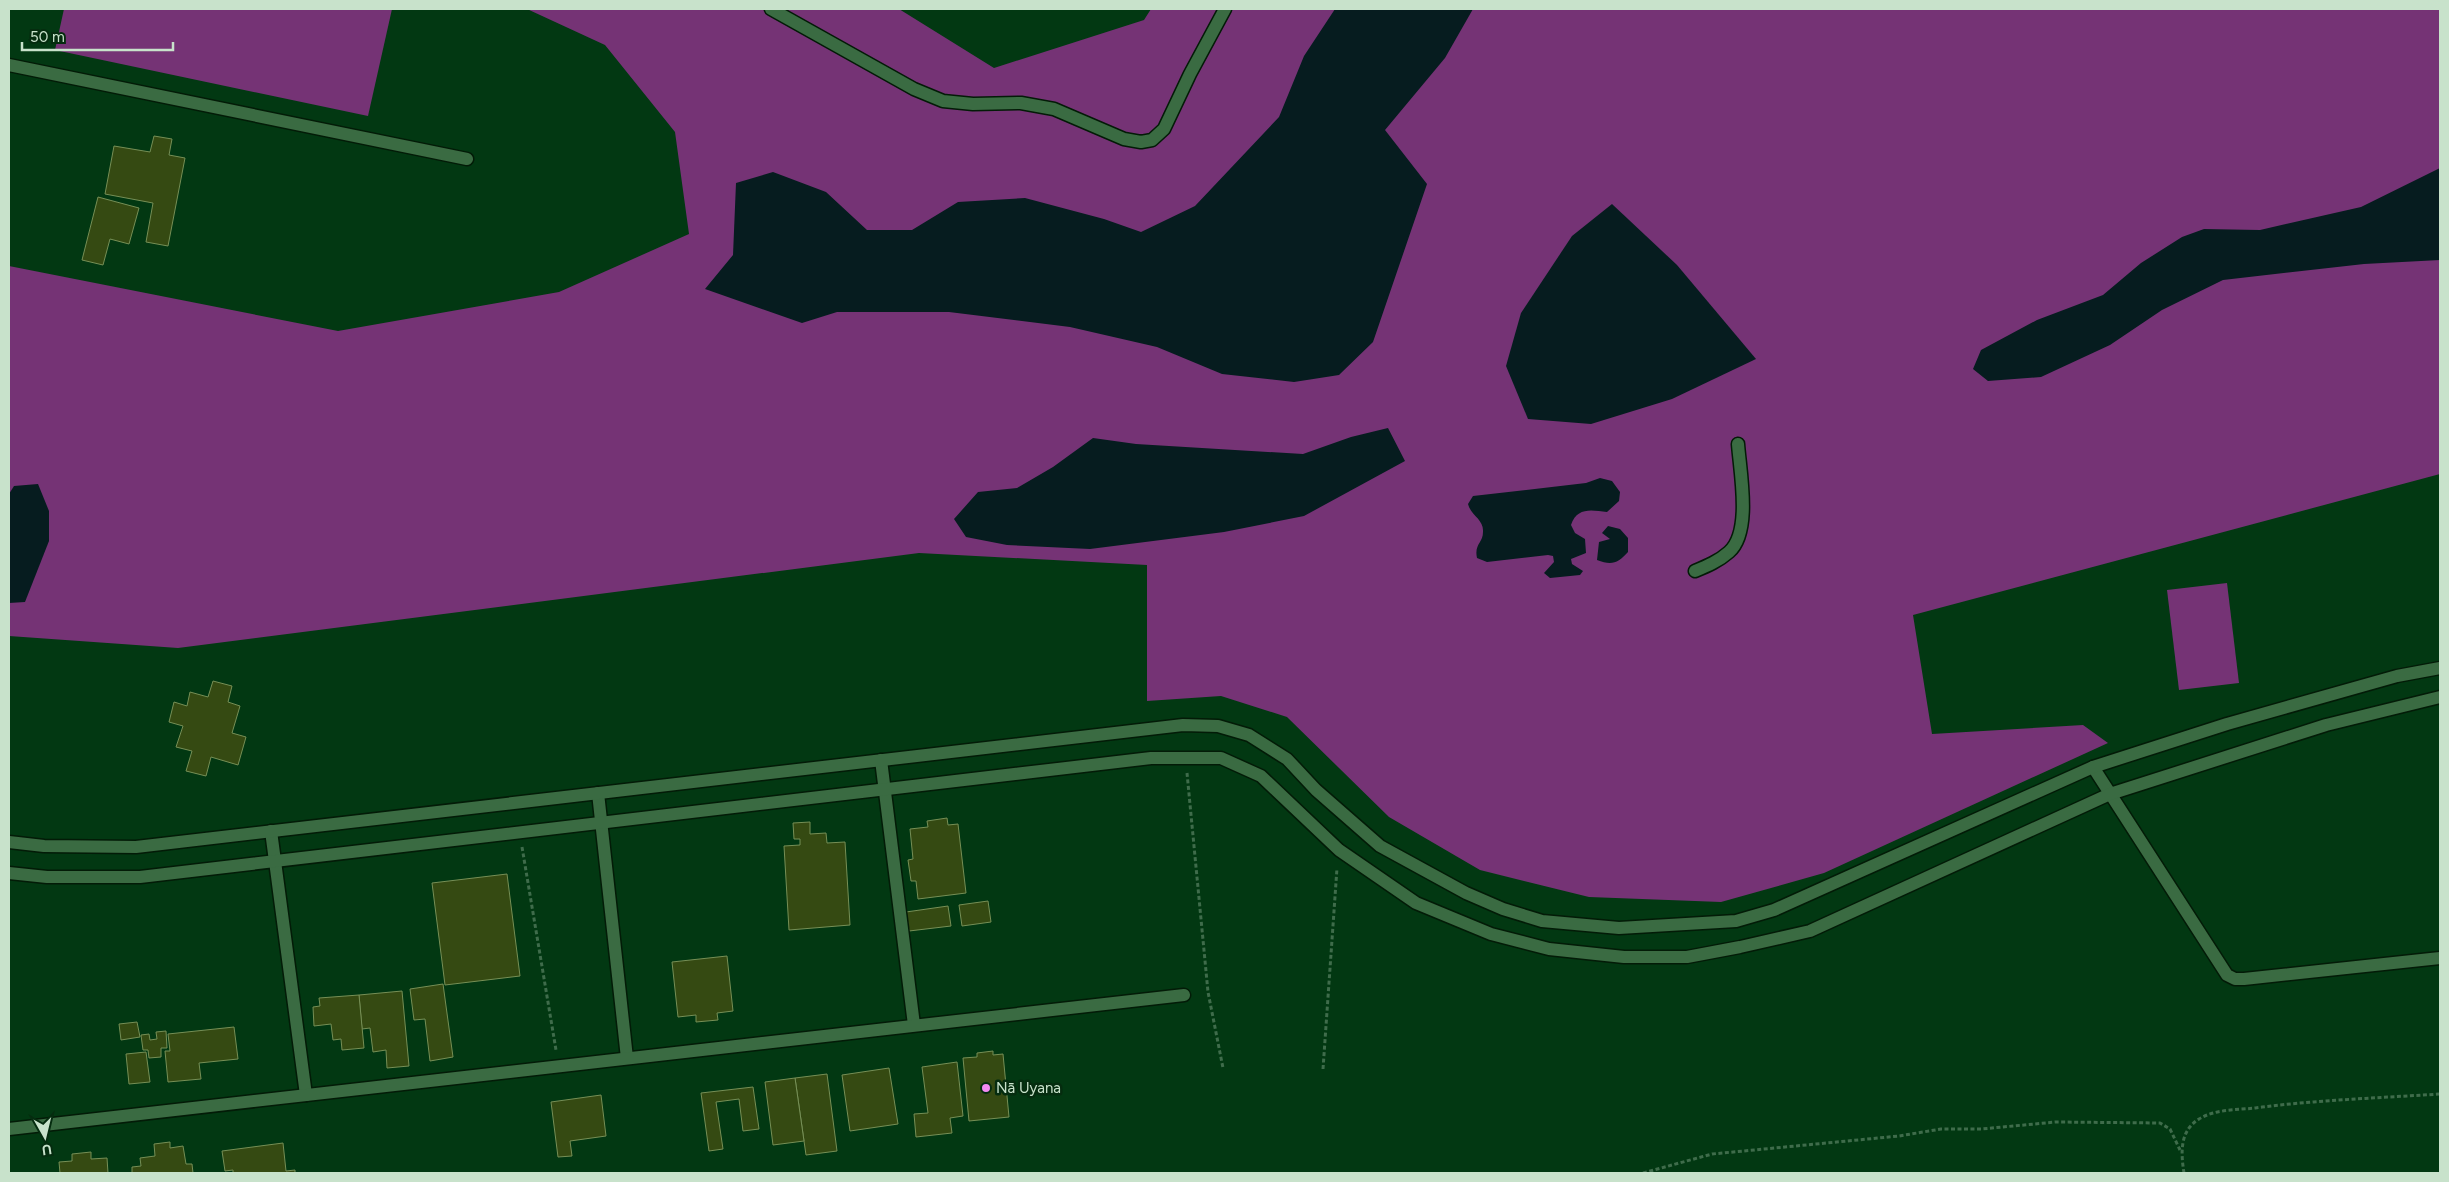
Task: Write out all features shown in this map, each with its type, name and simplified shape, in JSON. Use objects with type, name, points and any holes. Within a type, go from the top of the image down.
[{"type":"street","points":[[771,9],[914,89],[943,101],[973,104],[1022,103],[1054,109],[1124,138],[1141,142],[1152,140],[1164,129],[1190,74],[1225,9]]},
{"type":"street","points":[[9,65],[467,159]]},
{"type":"street","points":[[1695,571],[1713,564],[1730,551],[1739,534],[1743,518],[1738,444]]},
{"type":"street","points":[[9,842],[44,846],[136,847],[1183,725],[1218,726],[1250,735],[1287,759],[1316,790],[1380,846],[1466,894],[1503,909],[1542,921],[1619,928],[1736,921],[1774,910],[2093,767],[2227,724],[2397,676],[2440,668]]},
{"type":"street","points":[[9,872],[47,876],[140,877],[1152,758],[1221,758],[1261,776],[1339,850],[1416,903],[1491,934],[1549,949],[1624,957],[1687,956],[1740,947],[1810,930],[2110,794],[2326,725],[2440,697]]},
{"type":"street","points":[[881,760],[914,1025]]},
{"type":"street","points":[[2093,767],[2227,975],[2235,979],[2244,979],[2440,958]]},
{"type":"street","points":[[598,793],[628,1058]]},
{"type":"street","points":[[271,831],[306,1095]]},
{"type":"street","points":[[9,1129],[1184,994]]},
{"type":"path","points":[[1186,758],[1208,992],[1223,1068]]},
{"type":"path","points":[[520,832],[558,1066]]},
{"type":"path","points":[[1323,1069],[1339,850]]},
{"type":"path","points":[[2180,1150],[2187,1133],[2198,1120],[2214,1112],[2310,1101],[2440,1094]]},
{"type":"path","points":[[1643,1173],[1712,1154],[1899,1136],[1941,1129],[1982,1129],[2055,1122],[2160,1123],[2170,1128],[2180,1150],[2184,1173]]},
{"type":"shaded area","points":[[64,9],[392,9],[368,116],[55,50]]},
{"type":"shaded area","points":[[527,9],[899,9],[994,68],[1144,20],[1151,9],[2440,9],[2440,474],[1913,615],[1932,734],[2083,725],[2108,743],[1824,873],[1721,902],[1589,897],[1480,870],[1389,817],[1287,717],[1221,696],[1147,701],[1147,565],[919,553],[178,648],[9,636],[9,266],[338,331],[559,292],[689,234],[675,132],[605,45]]},
{"type":"shaded area","points":[[2227,583],[2239,683],[2179,690],[2167,590]]},
{"type":"water","points":[[1335,9],[1473,9],[1445,58],[1385,130],[1427,184],[1373,342],[1339,375],[1294,382],[1222,374],[1157,347],[1070,327],[949,312],[837,312],[802,323],[705,289],[733,255],[736,183],[773,172],[826,192],[867,230],[912,230],[958,202],[1025,198],[1104,219],[1141,232],[1195,206],[1279,117],[1304,56]]},
{"type":"water","points":[[2440,168],[2440,260],[2364,264],[2223,280],[2162,310],[2110,345],[2041,377],[1988,381],[1973,369],[1981,350],[2037,320],[2103,295],[2141,263],[2182,237],[2204,229],[2260,230],[2361,207]]},
{"type":"water","points":[[1612,204],[1677,265],[1756,359],[1672,399],[1591,424],[1528,419],[1506,366],[1521,313],[1572,236]]},
{"type":"water","points":[[1388,428],[1405,461],[1304,516],[1224,532],[1090,549],[1007,545],[966,537],[954,519],[978,492],[1017,488],[1053,467],[1093,438],[1136,444],[1303,454],[1351,437]]},
{"type":"water","points":[[1600,478],[1612,481],[1620,492],[1619,501],[1607,512],[1585,511],[1581,512],[1574,519],[1571,525],[1575,533],[1585,539],[1586,553],[1571,559],[1572,564],[1583,571],[1580,575],[1550,578],[1544,573],[1554,562],[1553,556],[1548,555],[1487,562],[1477,558],[1476,553],[1483,536],[1483,528],[1468,504],[1473,496],[1586,483]]},
{"type":"water","points":[[38,484],[49,511],[49,541],[25,602],[9,603],[9,494],[14,486]]},
{"type":"water","points":[[1608,526],[1620,529],[1628,538],[1628,552],[1618,561],[1611,563],[1597,560],[1599,542],[1610,539],[1602,533]]},
{"type":"building","points":[[154,136],[172,139],[169,155],[185,158],[168,246],[146,242],[153,203],[105,194],[114,146],[150,152]]},
{"type":"building","points":[[98,197],[139,208],[129,244],[110,239],[103,265],[82,260]]},
{"type":"building","points":[[213,681],[232,686],[228,702],[240,706],[232,733],[246,737],[238,765],[211,757],[206,776],[186,771],[192,751],[176,747],[183,726],[169,722],[174,702],[187,706],[190,692],[208,697]]},
{"type":"building","points":[[947,818],[948,825],[958,824],[966,893],[918,899],[916,881],[911,881],[908,860],[913,859],[910,829],[928,827],[927,821]]},
{"type":"building","points":[[810,822],[810,834],[826,833],[827,843],[845,842],[850,925],[789,930],[784,846],[800,845],[800,839],[794,839],[793,823]]},
{"type":"building","points":[[507,874],[520,976],[445,985],[432,883]]},
{"type":"building","points":[[988,901],[991,922],[962,926],[959,905]]},
{"type":"building","points":[[948,906],[951,926],[909,931],[906,912]]},
{"type":"building","points":[[727,956],[733,1011],[717,1013],[718,1020],[696,1022],[696,1015],[678,1017],[672,962]]},
{"type":"building","points":[[443,984],[453,1057],[430,1061],[425,1019],[414,1020],[410,989]]},
{"type":"building","points":[[402,991],[409,1066],[387,1068],[386,1050],[373,1052],[370,1028],[362,1029],[359,995]]},
{"type":"building","points":[[359,995],[364,1048],[342,1050],[341,1039],[333,1040],[331,1024],[314,1026],[313,1007],[320,1006],[319,998]]},
{"type":"building","points":[[137,1022],[140,1037],[121,1040],[119,1024]]},
{"type":"building","points":[[234,1027],[238,1059],[199,1063],[201,1079],[168,1082],[165,1051],[170,1051],[168,1034]]},
{"type":"building","points":[[166,1031],[167,1048],[161,1048],[161,1057],[149,1058],[148,1050],[143,1050],[141,1035],[149,1034],[150,1040],[157,1039],[156,1032]]},
{"type":"building","name":"Nā Uyana","points":[[993,1051],[993,1055],[1003,1054],[1009,1117],[969,1121],[963,1058],[977,1057],[977,1053]]},
{"type":"building","points":[[146,1052],[150,1082],[129,1084],[126,1054]]},
{"type":"building","points":[[957,1062],[963,1116],[950,1118],[952,1133],[916,1137],[914,1114],[928,1113],[922,1067]]},
{"type":"building","points":[[889,1068],[898,1124],[850,1131],[842,1075]]},
{"type":"building","points":[[827,1074],[837,1151],[806,1155],[795,1078]]},
{"type":"building","points":[[795,1078],[804,1141],[773,1145],[765,1082]]},
{"type":"building","points":[[753,1087],[759,1129],[743,1131],[739,1099],[716,1102],[723,1149],[709,1151],[701,1093]]},
{"type":"building","points":[[601,1095],[606,1136],[570,1141],[572,1156],[558,1157],[551,1102]]},
{"type":"building","points":[[170,1142],[170,1148],[183,1146],[186,1164],[192,1164],[193,1173],[132,1173],[132,1167],[141,1166],[140,1158],[155,1156],[154,1144]]},
{"type":"building","points":[[283,1143],[286,1171],[295,1170],[295,1173],[233,1173],[233,1170],[225,1171],[222,1151]]},
{"type":"building","points":[[91,1152],[91,1159],[107,1158],[108,1173],[60,1173],[59,1162],[72,1161],[72,1154]]},
{"type":"place","name":"Nā Uyana","points":[[986,1088]]}]
